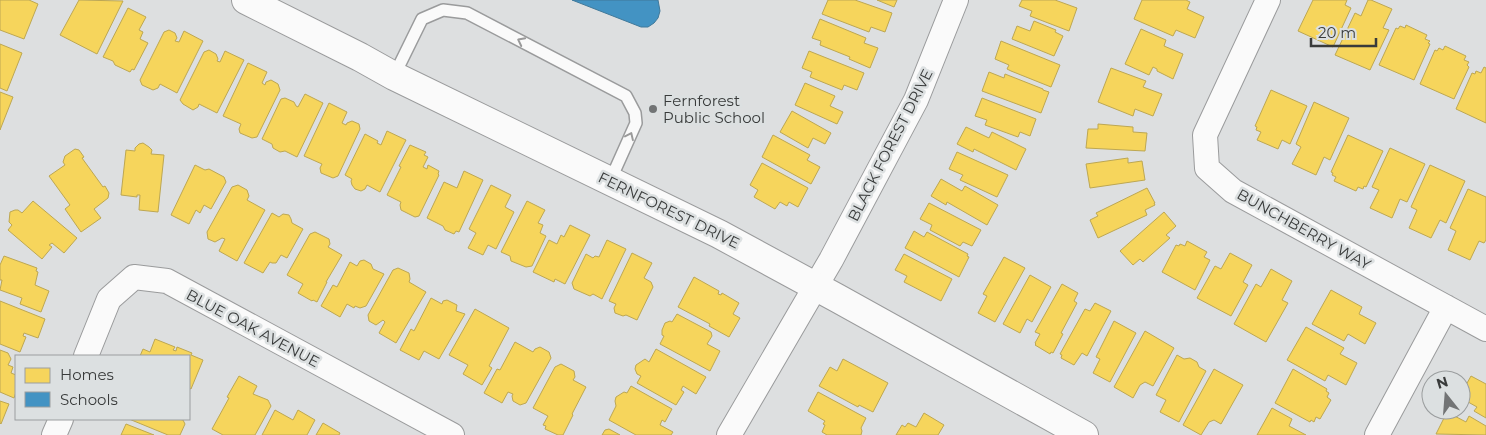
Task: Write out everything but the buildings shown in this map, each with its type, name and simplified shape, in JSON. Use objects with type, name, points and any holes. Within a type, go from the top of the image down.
[{"type":"street","name":"FERNFOREST DRIVE","points":[[246,0],[394,76],[719,234],[1084,435]]},
{"type":"street","name":"BLACK FOREST DRIVE","points":[[729,435],[816,286],[916,100],[956,0]]},
{"type":"street","name":"BUNCHBERRY WAY","points":[[1268,0],[1205,135],[1207,168],[1233,191],[1486,329]]},
{"type":"street","name":"BLUE OAK AVENUE","points":[[86,355],[109,299],[134,277],[168,281],[452,435]]},
{"type":"street","points":[[1378,435],[1446,307]]},
{"type":"street","points":[[54,435],[61,420]]},
{"type":"lane","points":[[394,76],[422,19],[443,10],[467,14],[626,96],[635,113],[636,124],[610,181]]},
{"type":"place","name":"Fernforest Public School","points":[[653,109]]}]
